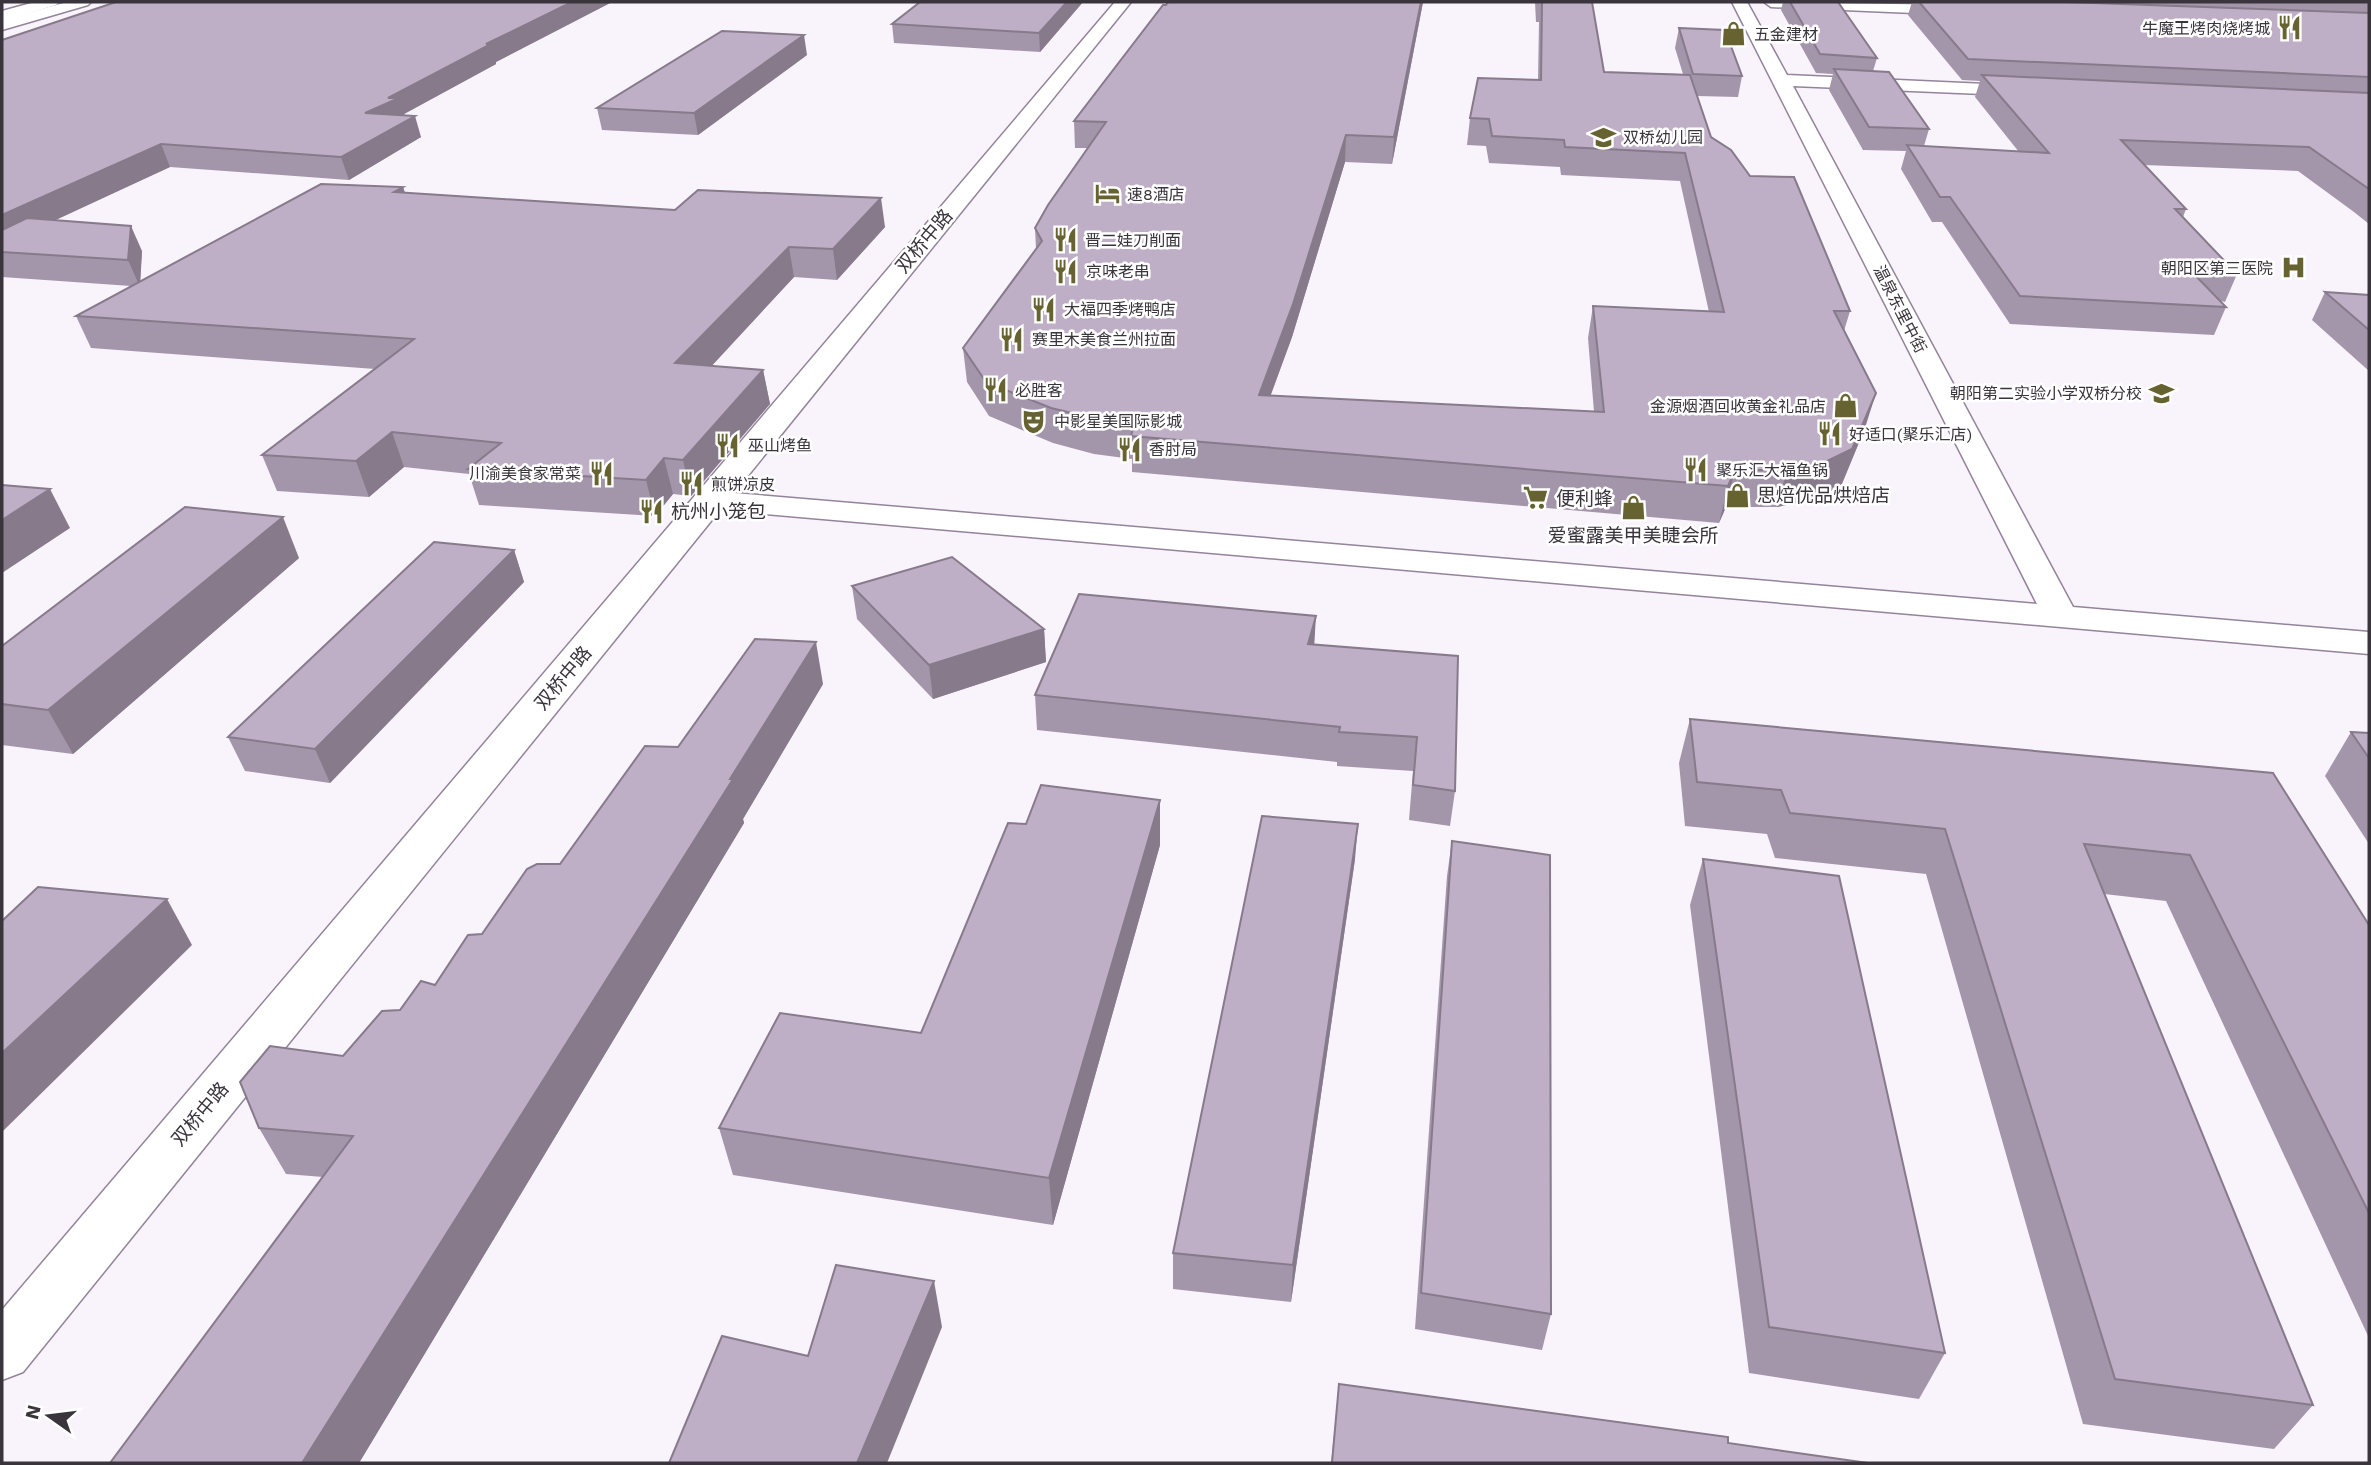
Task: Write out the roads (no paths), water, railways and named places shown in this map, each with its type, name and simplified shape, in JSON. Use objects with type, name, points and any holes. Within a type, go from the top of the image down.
[{"type":"main road","points":[[2,16],[51,2]]},
{"type":"main road","points":[[2,25],[83,2]]},
{"type":"main road","name":"双桥中路","points":[[2,1353],[1123,2]]},
{"type":"main road","name":"温泉东里中街","points":[[1740,2],[2060,617]]},
{"type":"main road","points":[[1771,2],[1978,10]]},
{"type":"main road","points":[[1780,79],[2054,92]]},
{"type":"main road","points":[[710,500],[2369,643]]},
{"type":"place","name":"牛魔王烤肉烧烤城","points":[[2290,28]]},
{"type":"place","name":"五金建材","points":[[1734,34]]},
{"type":"place","name":"双桥幼儿园","points":[[1603,137]]},
{"type":"place","name":"速8酒店","points":[[1107,194]]},
{"type":"place","name":"晋二娃刀削面","points":[[1065,240]]},
{"type":"place","name":"朝阳区第三医院","points":[[2293,268]]},
{"type":"place","name":"京味老串","points":[[1066,271]]},
{"type":"place","name":"大福四季烤鸭店","points":[[1044,309]]},
{"type":"place","name":"赛里木美食兰州拉面","points":[[1012,339]]},
{"type":"place","name":"必胜客","points":[[995,390]]},
{"type":"place","name":"朝阳第二实验小学双桥分校","points":[[2162,393]]},
{"type":"place","name":"金源烟酒回收黄金礼品店","points":[[1846,406]]},
{"type":"place","name":"中影星美国际影城","points":[[1034,421]]},
{"type":"place","name":"好适口(聚乐汇店)","points":[[1829,434]]},
{"type":"place","name":"巫山烤鱼","points":[[728,445]]},
{"type":"place","name":"香肘局","points":[[1129,449]]},
{"type":"place","name":"聚乐汇大福鱼锅","points":[[1696,470]]},
{"type":"place","name":"川渝美食家常菜","points":[[601,473]]},
{"type":"place","name":"煎饼凉皮","points":[[691,484]]},
{"type":"place","name":"思焙优品烘焙店","points":[[1737,495]]},
{"type":"place","name":"便利蜂","points":[[1536,498]]},
{"type":"place","name":"爱蜜露美甲美睫会所","points":[[1633,507]]},
{"type":"place","name":"杭州小笼包","points":[[651,511]]}]
